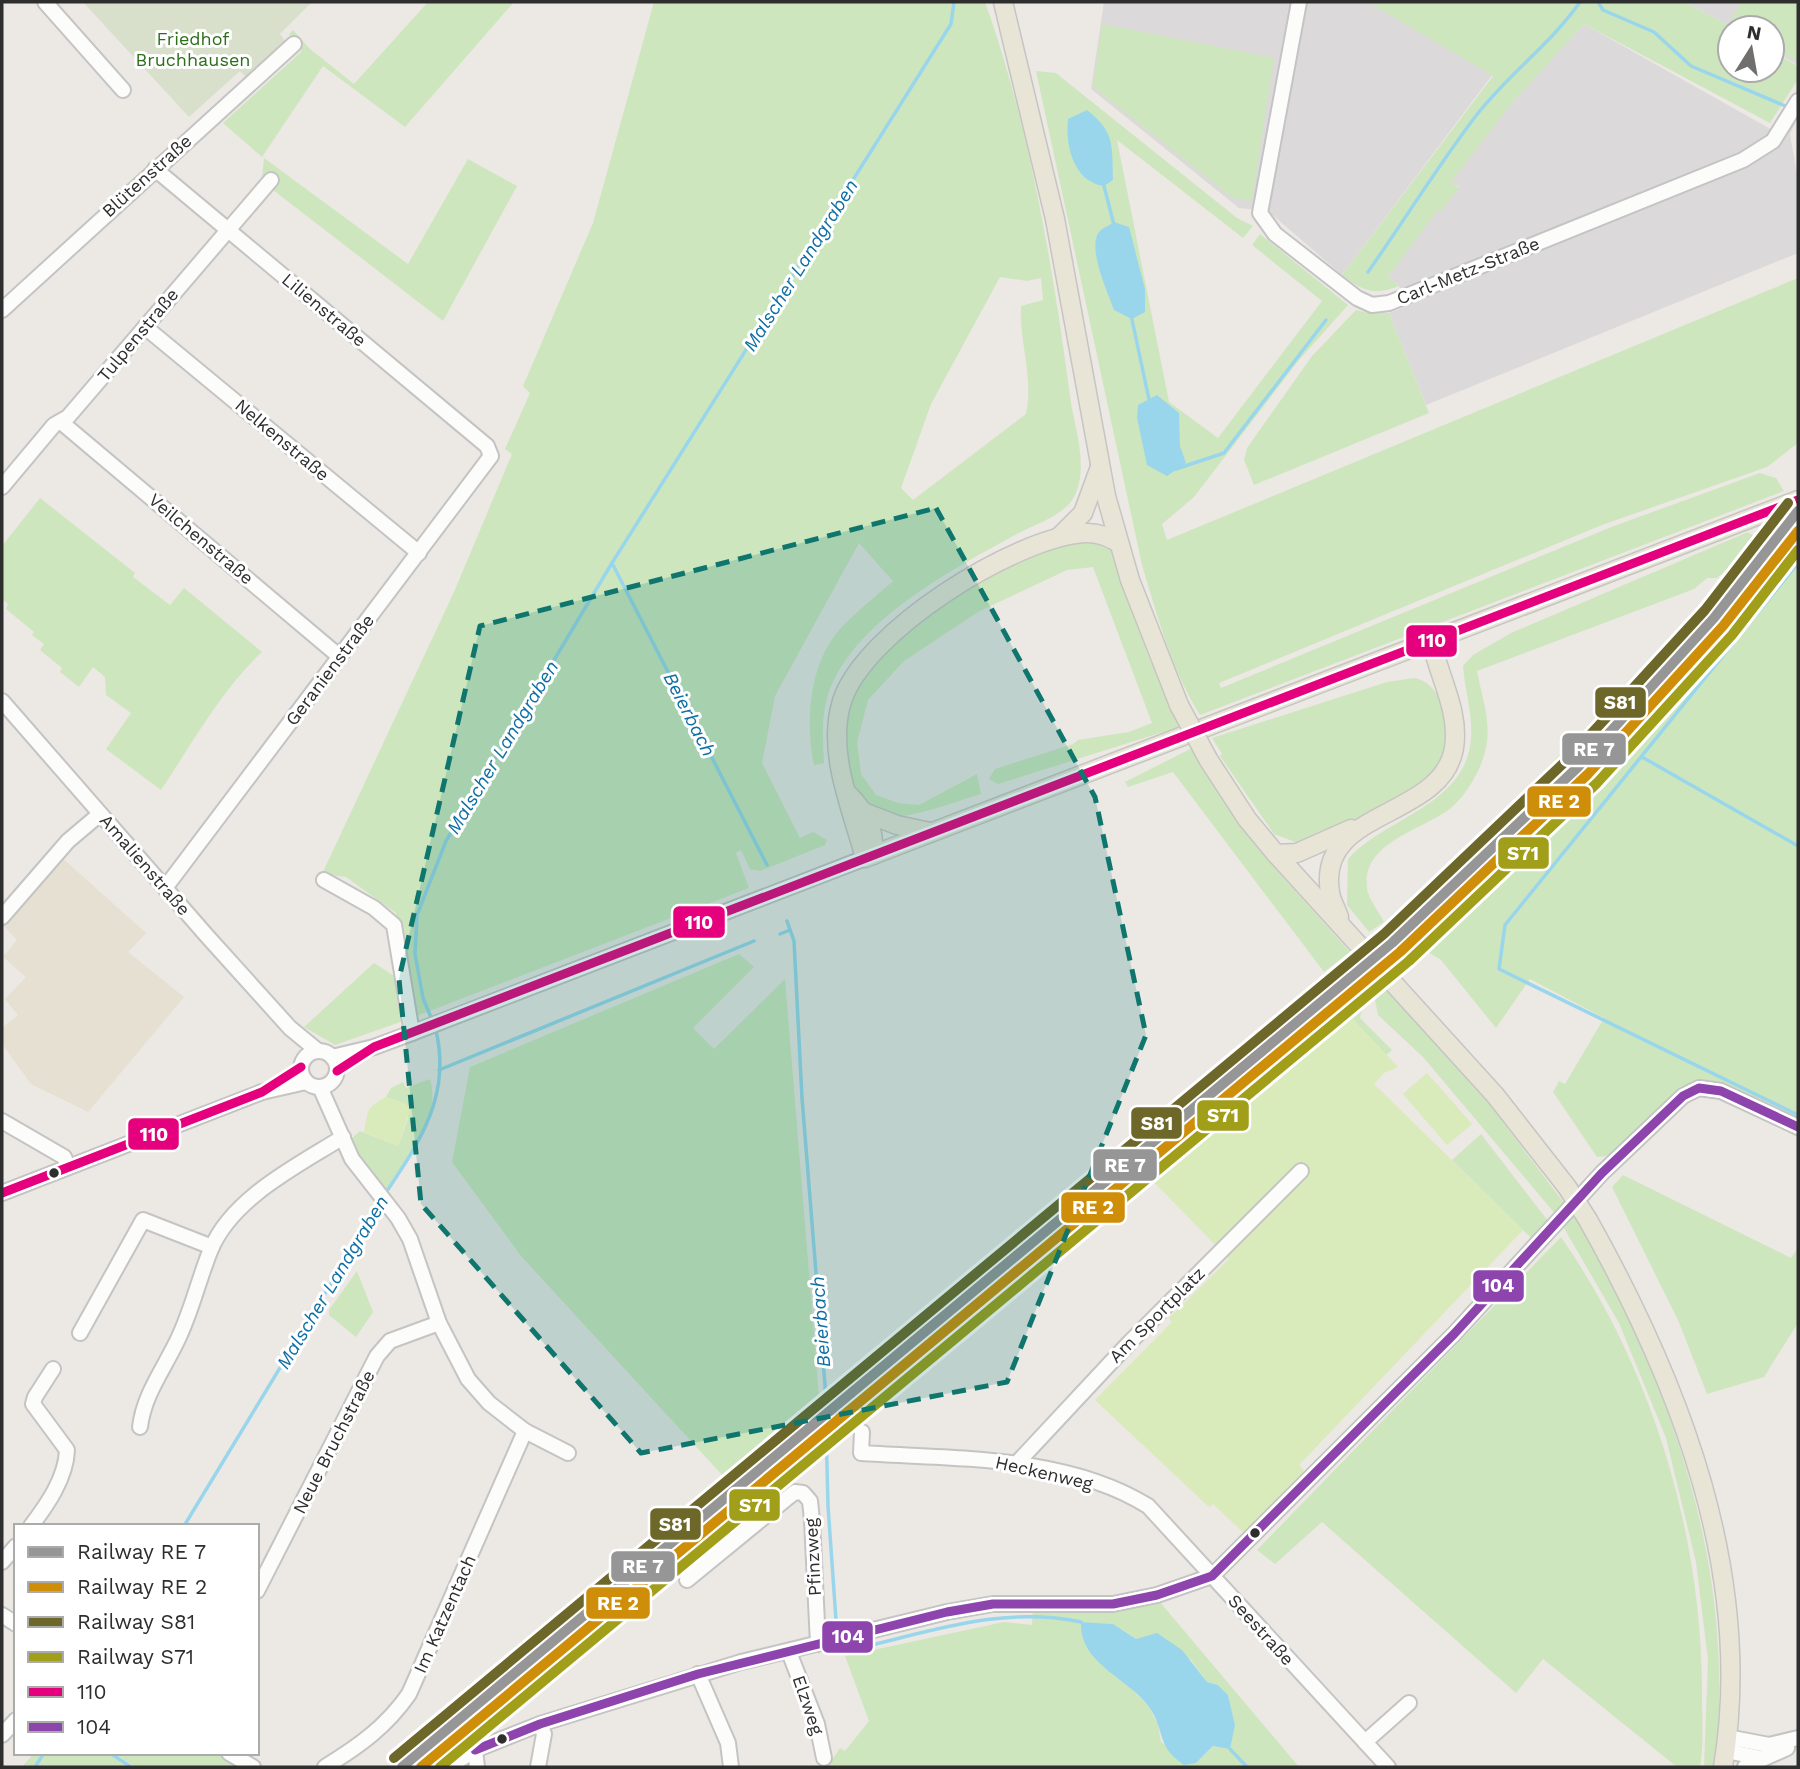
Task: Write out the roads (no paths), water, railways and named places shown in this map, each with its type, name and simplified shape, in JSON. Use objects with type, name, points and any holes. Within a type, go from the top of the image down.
[{"type":"main road","points":[[1003,2],[1052,205],[1100,467],[1119,543],[1149,634],[1178,705],[1208,760],[1247,819],[1495,1095],[1567,1186],[1638,1312],[1683,1420],[1709,1512],[1726,1616],[1730,1687],[1723,1767]]},
{"type":"main road","points":[[869,856],[839,764],[837,733],[840,712],[852,678],[868,656],[894,630],[968,580],[1060,536],[1083,513],[1100,467]]},
{"type":"main road","points":[[869,856],[1798,500]]},
{"type":"main road","points":[[1060,536],[1092,533],[1105,535],[1119,543]]},
{"type":"main road","points":[[1276,854],[1297,853],[1340,832],[1365,825],[1411,801],[1436,781],[1450,761],[1456,726],[1431,639]]},
{"type":"main road","points":[[847,792],[866,813],[874,837],[869,856]]},
{"type":"main road","points":[[866,813],[897,825],[930,832]]},
{"type":"main road","points":[[1344,929],[1329,891],[1330,871],[1337,849],[1365,825]]},
{"type":"street","points":[[45,2],[123,90]]},
{"type":"street","name":"Carl-Metz-Straße","points":[[1299,2],[1260,213],[1275,234],[1357,298],[1372,305],[1402,298],[1743,160],[1773,141],[1798,101]]},
{"type":"street","name":"Blütenstraße","points":[[2,310],[294,44]]},
{"type":"street","name":"Lilienstraße","points":[[155,169],[491,452]]},
{"type":"street","name":"Tulpenstraße","points":[[2,487],[54,425],[61,422],[145,327],[271,180]]},
{"type":"street","name":"Nelkenstraße","points":[[145,327],[419,553]]},
{"type":"street","name":"Veilchenstraße","points":[[61,422],[340,657]]},
{"type":"street","name":"Geranienstraße","points":[[165,888],[489,461],[491,452]]},
{"type":"street","name":"Amalienstraße","points":[[2,701],[290,1028],[319,1070]]},
{"type":"street","points":[[2,917],[69,839],[100,814]]},
{"type":"street","points":[[2,1193],[869,856]]},
{"type":"street","points":[[324,880],[374,908],[394,925],[411,1033]]},
{"type":"street","points":[[319,1070],[352,1159],[390,1207],[410,1239],[439,1323],[473,1386],[489,1403],[526,1431],[568,1453]]},
{"type":"street","points":[[449,1767],[475,1750],[540,1724],[698,1674],[993,1604],[1113,1604],[1157,1595],[1212,1576],[1454,1334],[1602,1173],[1683,1096],[1699,1088],[1721,1091],[1798,1127]]},
{"type":"street","points":[[2,1121],[64,1157],[68,1166]]},
{"type":"street","points":[[140,1427],[147,1397],[181,1331],[212,1247],[229,1223],[266,1185],[340,1130]]},
{"type":"street","name":"Am Sportplatz","points":[[1017,1463],[1130,1342],[1301,1171]]},
{"type":"street","points":[[80,1333],[143,1220],[212,1247]]},
{"type":"street","name":"Neue Bruchstraße","points":[[259,1587],[377,1356],[390,1341],[439,1323]]},
{"type":"street","points":[[32,1524],[56,1487],[67,1458],[67,1450],[33,1404],[35,1396],[53,1369]]},
{"type":"street","name":"Im Katzentach","points":[[325,1767],[374,1735],[392,1718],[410,1694],[526,1431]]},
{"type":"street","name":"Heckenweg","points":[[862,1432],[861,1453],[1017,1463],[1130,1495],[1161,1517],[1212,1576]]},
{"type":"street","name":"Pfinzweg","points":[[687,1580],[795,1492],[803,1493],[810,1501],[811,1511],[818,1644]]},
{"type":"street","points":[[2,1562],[14,1548]]},
{"type":"street","name":"Seestraße","points":[[1212,1576],[1388,1767]]},
{"type":"street","name":"Elzweg","points":[[789,1652],[817,1724],[824,1758]]},
{"type":"street","points":[[698,1674],[728,1743],[731,1767]]},
{"type":"street","points":[[1365,1742],[1409,1703]]},
{"type":"street","points":[[2,1735],[14,1722]]},
{"type":"street","points":[[538,1767],[544,1734],[540,1724]]},
{"type":"street","points":[[1727,1740],[1769,1745],[1798,1738]]},
{"type":"street","points":[[1745,1767],[1786,1748],[1798,1738]]},
{"type":"street","points":[[1727,1740],[1736,1753],[1761,1758]]},
{"type":"street","points":[[475,1750],[477,1767]]},
{"type":"street","points":[[232,1755],[253,1767]]},
{"type":"water","points":[[1087,110],[1103,125],[1110,140],[1113,180],[1104,186],[1085,178],[1070,151],[1068,119]]},
{"type":"water","points":[[1114,222],[1129,227],[1145,289],[1145,312],[1132,319],[1114,310],[1103,282],[1095,249],[1099,232]]},
{"type":"water","points":[[1157,395],[1179,413],[1180,446],[1186,463],[1167,476],[1147,465],[1137,418],[1138,405]]},
{"type":"water","points":[[1081,1622],[1113,1624],[1136,1639],[1157,1633],[1182,1650],[1207,1682],[1218,1685],[1228,1695],[1235,1725],[1230,1749],[1213,1746],[1196,1763],[1184,1765],[1175,1758],[1165,1744],[1149,1707],[1130,1687],[1096,1660],[1088,1649]]},
{"type":"waterway","name":"Malscher Landgraben","points":[[432,1020],[423,998],[415,954],[417,915],[446,841],[612,563],[951,24],[954,2]]},
{"type":"waterway","points":[[1368,272],[1475,117],[1580,2]]},
{"type":"waterway","points":[[1598,2],[1603,10],[1654,32],[1691,66],[1790,108]]},
{"type":"waterway","points":[[1104,186],[1114,225]]},
{"type":"waterway","points":[[1131,315],[1150,404]]},
{"type":"waterway","points":[[1175,466],[1176,469],[1224,453],[1326,320]]},
{"type":"waterway","name":"Beierbach","points":[[612,563],[767,865]]},
{"type":"waterway","points":[[1798,563],[1505,925],[1499,969],[1798,1115]]},
{"type":"waterway","points":[[1642,757],[1798,846]]},
{"type":"waterway","name":"Beierbach","points":[[787,921],[794,941],[802,1098],[825,1385],[828,1506],[837,1634]]},
{"type":"waterway","points":[[780,934],[790,930]]},
{"type":"waterway","points":[[439,1070],[754,941]]},
{"type":"waterway","name":"Malscher Landgraben","points":[[385,1194],[421,1136],[430,1116],[440,1074],[435,1027]]},
{"type":"waterway","name":"Malscher Landgraben","points":[[185,1524],[380,1203]]},
{"type":"waterway","name":"Beierbach","points":[[840,1641],[842,1647],[855,1649],[995,1619],[1024,1617],[1081,1622]]},
{"type":"waterway","name":"Beierbach","points":[[1230,1749],[1247,1767]]},
{"type":"waterway","name":"Malscher Landgraben","points":[[35,1767],[43,1755]]},
{"type":"waterway","points":[[113,1755],[131,1767]]},
{"type":"rail line","name":"S81","points":[[394,1758],[1384,934],[1570,757],[1705,610],[1788,503]]},
{"type":"rail line","name":"S71","points":[[440,1767],[1409,961],[1597,783],[1732,635],[1798,550]]},
{"type":"park label","name":"Friedhof Bruchhausen","points":[[193,49]]}]
